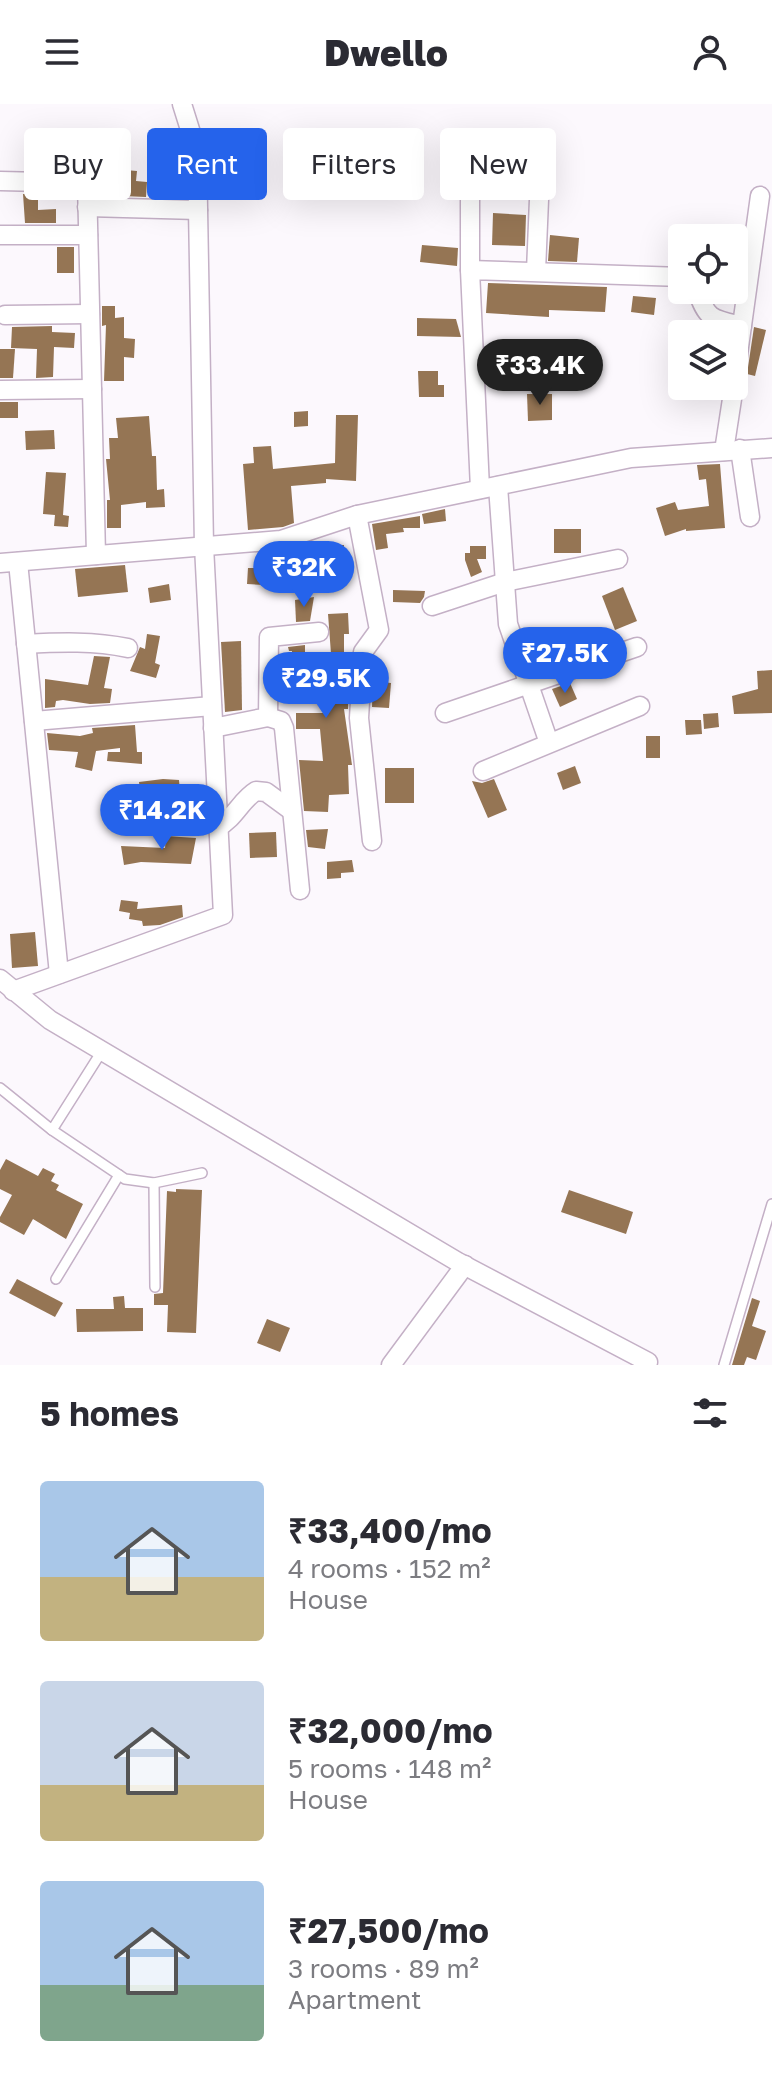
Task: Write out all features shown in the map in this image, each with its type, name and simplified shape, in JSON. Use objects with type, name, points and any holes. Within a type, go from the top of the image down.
[{"type":"street","points":[[7,985],[59,974],[223,915],[204,546],[197,152],[182,104]]},
{"type":"street","points":[[0,181],[87,183],[96,555]]},
{"type":"street","points":[[743,320],[760,196]]},
{"type":"street","points":[[470,200],[470,270],[489,488],[505,582],[508,624],[549,743]]},
{"type":"street","points":[[536,271],[539,200]]},
{"type":"street","points":[[87,207],[198,210]]},
{"type":"street","points":[[1,235],[88,235]]},
{"type":"street","points":[[470,270],[668,276]]},
{"type":"street","points":[[701,304],[710,316],[723,320]]},
{"type":"street","points":[[5,315],[90,314]]},
{"type":"street","points":[[0,390],[92,389]]},
{"type":"street","points":[[734,400],[732,450],[750,517]]},
{"type":"street","points":[[59,974],[26,644],[9,562],[281,540],[357,515],[631,458],[772,448]]},
{"type":"street","points":[[357,515],[379,630],[363,652],[359,718],[372,841]]},
{"type":"street","points":[[432,606],[505,582],[618,559]]},
{"type":"street","points":[[268,717],[269,637],[319,632]]},
{"type":"street","points":[[26,644],[103,642],[128,648]]},
{"type":"street","points":[[445,713],[637,647]]},
{"type":"street","points":[[34,721],[212,706]]},
{"type":"street","points":[[483,771],[640,706]]},
{"type":"street","points":[[213,728],[268,717],[281,721],[300,890]]},
{"type":"street","points":[[218,827],[233,818],[248,795],[256,791],[266,792],[292,811]]},
{"type":"street","points":[[7,985],[50,1020],[465,1265],[650,1364]]},
{"type":"street","points":[[391,1365],[465,1265]]},
{"type":"lane","points":[[52,1130],[102,1051]]},
{"type":"lane","points":[[0,1088],[52,1130],[125,1179],[154,1183],[202,1173]]},
{"type":"lane","points":[[56,1279],[119,1175]]},
{"type":"lane","points":[[154,1183],[155,1287]]},
{"type":"lane","points":[[724,1365],[772,1204]]},
{"type":"building","points":[[131,170],[137,171],[136,181],[147,182],[146,197],[131,196]]},
{"type":"building","points":[[23,194],[24,200],[38,200],[38,210],[56,209],[56,223],[25,223]]},
{"type":"building","points":[[493,213],[526,215],[525,246],[492,245]]},
{"type":"building","points":[[550,235],[579,238],[577,262],[548,261]]},
{"type":"building","points":[[422,245],[458,248],[457,266],[420,262]]},
{"type":"building","points":[[57,247],[74,247],[74,273],[57,273]]},
{"type":"building","points":[[488,283],[607,287],[605,312],[549,310],[549,317],[486,313]]},
{"type":"building","points":[[633,296],[656,298],[654,315],[631,312]]},
{"type":"building","points":[[102,306],[115,306],[115,318],[124,317],[124,338],[135,339],[134,358],[124,357],[124,381],[104,381],[106,325],[102,326]]},
{"type":"building","points":[[417,318],[456,319],[461,337],[417,336]]},
{"type":"building","points":[[52,326],[52,332],[75,333],[74,348],[54,347],[53,377],[36,378],[37,349],[11,348],[12,327]]},
{"type":"building","points":[[754,327],[766,330],[755,376],[748,374]]},
{"type":"building","points":[[518,345],[517,356],[486,359],[486,347]]},
{"type":"building","points":[[0,349],[15,349],[13,378],[0,378]]},
{"type":"building","points":[[418,371],[438,371],[438,385],[444,385],[444,397],[419,397]]},
{"type":"building","points":[[527,394],[552,394],[552,420],[528,421]]},
{"type":"building","points":[[0,402],[18,402],[18,418],[0,418]]},
{"type":"building","points":[[308,411],[308,426],[294,427],[294,412]]},
{"type":"building","points":[[336,415],[358,415],[356,481],[326,479],[326,483],[291,486],[294,523],[248,530],[243,464],[254,463],[253,447],[271,446],[273,469],[335,463]]},
{"type":"building","points":[[149,416],[152,456],[156,456],[157,490],[164,489],[165,507],[146,508],[146,502],[121,505],[121,528],[107,528],[107,500],[110,500],[106,459],[110,459],[109,438],[118,438],[116,418]]},
{"type":"building","points":[[54,430],[55,449],[26,450],[25,431]]},
{"type":"building","points":[[720,464],[725,528],[686,529],[665,536],[656,508],[675,502],[678,510],[709,506],[706,479],[699,480],[697,465]]},
{"type":"building","points":[[46,472],[66,473],[63,515],[69,516],[68,527],[54,526],[55,515],[43,514]]},
{"type":"building","points":[[445,509],[446,521],[424,524],[422,514]]},
{"type":"building","points":[[420,516],[420,528],[403,528],[404,532],[386,534],[388,548],[376,550],[372,524]]},
{"type":"building","points":[[554,529],[581,529],[581,553],[554,553]]},
{"type":"building","points":[[325,545],[344,545],[343,574],[325,574]]},
{"type":"building","points":[[470,546],[486,546],[486,559],[477,559],[482,572],[471,577],[465,560]]},
{"type":"building","points":[[274,559],[320,560],[316,580],[265,580],[264,585],[247,584],[248,568],[254,568],[255,561],[274,562]]},
{"type":"building","points":[[125,565],[128,592],[78,597],[75,569]]},
{"type":"building","points":[[169,584],[171,600],[150,603],[148,588]]},
{"type":"building","points":[[623,587],[637,621],[615,630],[602,596]]},
{"type":"building","points":[[393,590],[425,591],[420,603],[393,602]]},
{"type":"building","points":[[314,597],[310,621],[296,622],[295,600]]},
{"type":"building","points":[[348,613],[349,634],[344,634],[344,654],[349,678],[348,709],[344,709],[352,765],[348,765],[349,794],[329,795],[328,812],[304,811],[299,760],[323,761],[320,729],[296,729],[296,713],[326,713],[326,689],[290,688],[292,651],[288,647],[305,645],[305,666],[332,667],[328,614]]},
{"type":"building","points":[[147,634],[160,636],[155,663],[160,665],[156,678],[130,671],[140,647],[145,649]]},
{"type":"building","points":[[241,641],[242,710],[225,712],[221,642]]},
{"type":"building","points":[[94,656],[110,657],[104,688],[112,689],[110,703],[63,700],[56,701],[55,707],[45,708],[45,679],[88,685]]},
{"type":"building","points":[[772,670],[772,713],[734,714],[732,696],[758,689],[757,671]]},
{"type":"building","points":[[373,681],[391,683],[389,708],[372,707]]},
{"type":"building","points":[[570,683],[577,699],[560,707],[552,689]]},
{"type":"building","points":[[718,713],[719,727],[704,729],[703,714]]},
{"type":"building","points":[[685,720],[701,720],[702,734],[686,735]]},
{"type":"building","points":[[135,725],[137,752],[142,752],[142,764],[107,761],[108,752],[120,752],[120,748],[96,751],[92,771],[75,767],[78,752],[49,750],[47,733],[80,736],[93,733],[92,728]]},
{"type":"building","points":[[646,736],[660,736],[660,758],[646,758]]},
{"type":"building","points":[[575,766],[581,783],[563,790],[557,773]]},
{"type":"building","points":[[385,768],[414,768],[414,803],[385,803]]},
{"type":"building","points":[[494,779],[507,810],[488,818],[472,781],[482,783]]},
{"type":"building","points":[[179,780],[181,805],[142,809],[139,782]]},
{"type":"building","points":[[328,829],[325,849],[308,847],[306,830]]},
{"type":"building","points":[[276,832],[277,857],[250,858],[249,833]]},
{"type":"building","points":[[166,836],[196,838],[191,864],[141,862],[124,865],[121,846],[165,848]]},
{"type":"building","points":[[352,860],[354,872],[341,873],[341,878],[327,879],[327,862]]},
{"type":"building","points":[[121,900],[138,902],[137,909],[182,905],[183,917],[160,925],[143,926],[142,921],[129,919],[130,913],[119,911]]},
{"type":"building","points":[[35,932],[38,966],[12,968],[10,934]]},
{"type":"building","points":[[6,1159],[38,1176],[43,1168],[55,1174],[51,1181],[59,1185],[56,1190],[83,1204],[66,1239],[33,1219],[24,1235],[0,1222],[12,1195],[0,1189],[0,1170]]},
{"type":"building","points":[[176,1189],[202,1190],[196,1333],[167,1332],[168,1305],[154,1305],[154,1294],[163,1293],[167,1191],[176,1192]]},
{"type":"building","points":[[569,1190],[633,1212],[626,1234],[561,1212]]},
{"type":"building","points":[[17,1279],[63,1303],[55,1317],[9,1293]]},
{"type":"building","points":[[124,1296],[125,1308],[143,1308],[143,1331],[77,1332],[76,1309],[114,1309],[113,1297]]},
{"type":"building","points":[[752,1298],[760,1301],[752,1326],[766,1331],[756,1360],[747,1357],[744,1365],[732,1365]]},
{"type":"building","points":[[267,1319],[290,1328],[280,1352],[257,1343]]}]
